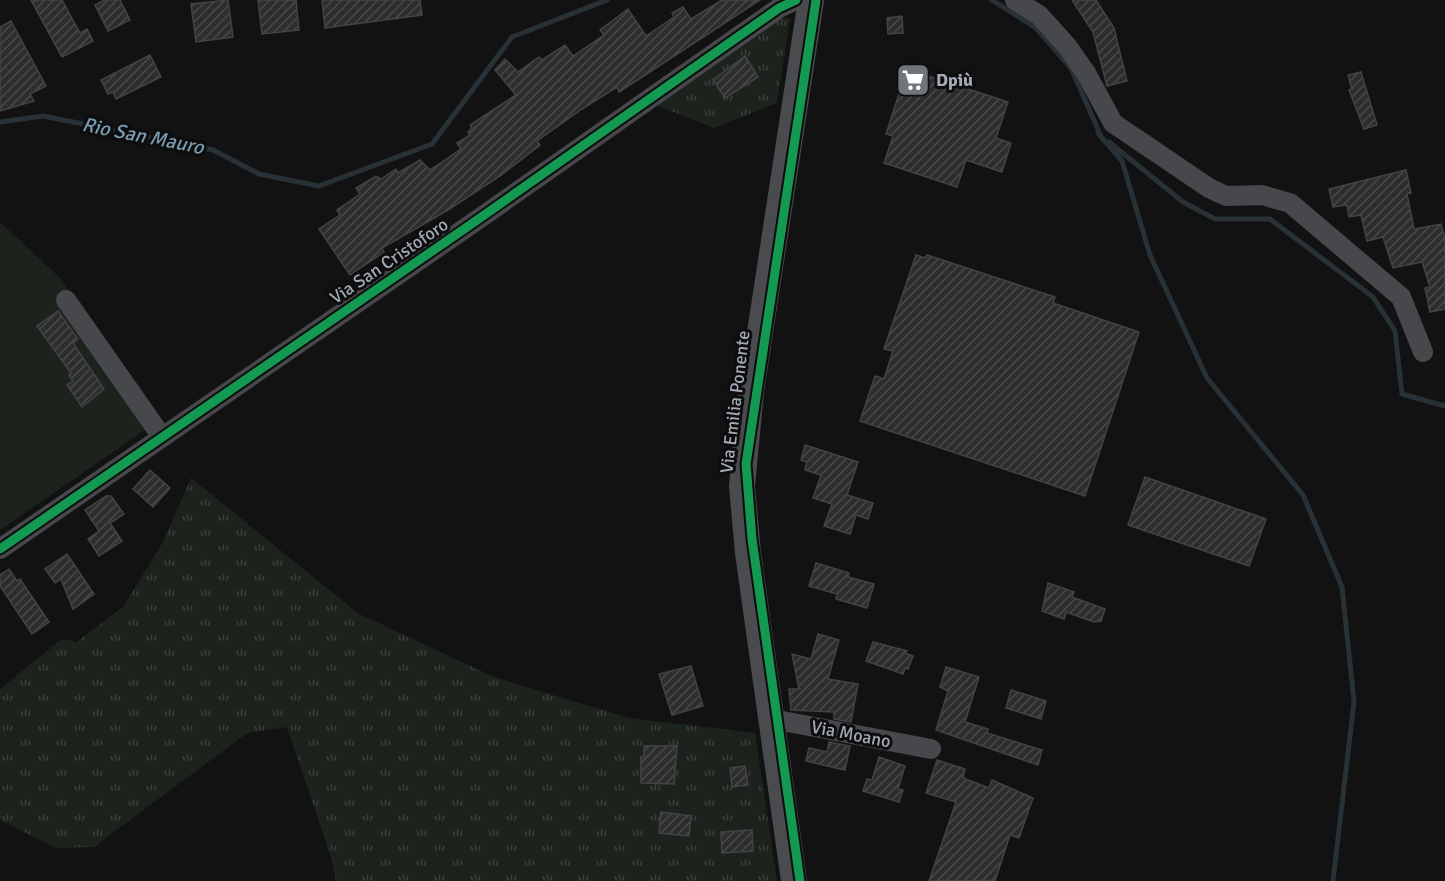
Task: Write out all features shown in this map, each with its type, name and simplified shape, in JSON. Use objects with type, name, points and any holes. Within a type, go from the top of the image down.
[{"type":"main road","name":"Via Emilia Ponente","points":[[794,881],[748,553],[742,486],[751,391],[811,0]]},
{"type":"street","name":"Via San Cristoforo","points":[[0,549],[470,225],[779,8],[796,0]]},
{"type":"street","points":[[1016,0],[1039,15],[1067,46],[1086,73],[1113,123],[1209,188],[1226,196],[1262,195],[1290,203],[1401,297],[1423,352]]},
{"type":"street","points":[[66,300],[162,437]]},
{"type":"street","name":"Via Moano","points":[[772,719],[931,749]]},
{"type":"green space","points":[[777,18],[790,18],[777,103],[714,128],[653,104]]},
{"type":"green space","points":[[0,222],[61,279],[161,419],[0,530]]},
{"type":"green space","points":[[191,478],[359,614],[494,677],[629,718],[755,733],[777,881],[336,881],[331,857],[287,727],[247,733],[94,847],[56,848],[0,820],[0,689],[62,639],[77,642],[123,607],[163,542]]},
{"type":"building","points":[[31,0],[62,0],[80,33],[87,29],[93,41],[62,57]]},
{"type":"building","points":[[105,0],[120,0],[130,20],[108,31],[95,5]]},
{"type":"building","points":[[228,0],[233,37],[196,42],[191,4]]},
{"type":"building","points":[[258,0],[296,0],[299,30],[262,34]]},
{"type":"building","points":[[322,0],[420,0],[422,15],[325,28]]},
{"type":"building","points":[[722,0],[760,0],[619,92],[617,87],[582,109],[537,141],[540,145],[500,176],[448,210],[382,248],[384,252],[350,275],[319,229],[340,215],[337,210],[360,194],[356,188],[376,176],[381,179],[396,169],[398,173],[420,160],[430,170],[461,149],[457,143],[470,135],[468,132],[472,128],[470,125],[516,95],[495,70],[505,59],[518,72],[539,57],[542,60],[565,45],[573,56],[604,35],[600,30],[628,9],[646,36],[674,17],[672,13],[683,7],[691,19]]},
{"type":"building","points":[[1072,0],[1096,0],[1114,28],[1127,81],[1107,86],[1093,32]]},
{"type":"building","points":[[902,16],[903,33],[888,34],[887,18]]},
{"type":"building","points":[[11,21],[46,86],[30,94],[34,101],[0,111],[0,27]]},
{"type":"building","points":[[150,55],[161,77],[116,99],[113,92],[108,94],[101,80]]},
{"type":"building","points":[[745,56],[758,77],[725,98],[713,80]]},
{"type":"building","points":[[907,69],[1008,102],[996,138],[1011,143],[1002,172],[966,160],[957,187],[884,163],[893,136],[886,134]]},
{"type":"building","points":[[1361,72],[1377,125],[1364,129],[1349,90],[1352,89],[1348,75]]},
{"type":"building","points":[[1406,170],[1411,193],[1407,194],[1414,229],[1441,224],[1445,239],[1445,309],[1430,312],[1425,288],[1430,287],[1422,262],[1393,268],[1383,237],[1367,241],[1361,215],[1349,217],[1347,205],[1333,207],[1329,189]]},
{"type":"building","points":[[916,255],[925,258],[927,255],[1055,297],[1053,303],[1139,332],[1085,496],[860,421],[875,376],[884,379],[893,351],[884,349]]},
{"type":"building","points":[[58,311],[78,339],[73,343],[104,389],[82,407],[67,385],[73,381],[69,375],[71,373],[37,326]]},
{"type":"building","points":[[805,445],[858,462],[847,495],[873,503],[868,519],[856,515],[850,534],[824,526],[832,504],[813,498],[821,475],[805,470],[807,462],[801,460]]},
{"type":"building","points":[[150,470],[170,488],[153,507],[133,489]]},
{"type":"building","points":[[1145,477],[1266,519],[1249,566],[1128,525]]},
{"type":"building","points":[[106,496],[111,496],[124,514],[110,523],[122,541],[99,556],[88,539],[99,531],[85,510]]},
{"type":"building","points":[[67,554],[94,594],[73,609],[61,579],[55,583],[45,569]]},
{"type":"building","points":[[816,563],[849,573],[848,577],[874,584],[867,608],[836,599],[837,594],[809,586]]},
{"type":"building","points":[[9,569],[17,581],[20,579],[49,622],[32,634],[0,586],[0,575]]},
{"type":"building","points":[[1048,583],[1074,592],[1072,597],[1105,609],[1101,621],[1094,622],[1066,612],[1064,619],[1042,611]]},
{"type":"building","points":[[818,634],[839,640],[828,679],[858,684],[851,722],[834,719],[834,712],[791,710],[789,689],[799,689],[792,654],[811,659]]},
{"type":"building","points":[[873,642],[907,651],[905,653],[913,656],[908,669],[905,668],[903,674],[866,661]]},
{"type":"building","points":[[691,666],[703,706],[672,715],[659,674]]},
{"type":"building","points":[[946,667],[979,677],[965,722],[988,729],[987,733],[1042,750],[1038,765],[936,730],[948,691],[940,687]]},
{"type":"building","points":[[1011,690],[1046,701],[1041,719],[1006,708]]},
{"type":"building","points":[[829,742],[850,746],[845,770],[806,761],[809,748],[827,752]]},
{"type":"building","points":[[644,746],[677,746],[674,784],[641,783],[641,757],[644,757]]},
{"type":"building","points":[[879,757],[905,766],[898,789],[903,790],[899,802],[863,791],[867,779],[872,780]]},
{"type":"building","points":[[937,760],[965,769],[963,778],[989,788],[992,780],[1033,798],[1019,838],[1010,835],[995,881],[929,881],[956,802],[926,793]]},
{"type":"building","points":[[745,766],[748,785],[732,787],[730,768]]},
{"type":"building","points":[[661,812],[691,816],[689,836],[659,833]]},
{"type":"building","points":[[752,830],[753,851],[722,853],[721,832]]},
{"type":"waterway","name":"Rio San Mauro","points":[[0,122],[43,116],[213,150],[259,174],[319,186],[432,144],[512,37],[607,0]]},
{"type":"waterway","name":"Rio San Mauro","points":[[992,0],[1036,28],[1071,68],[1100,134]]},
{"type":"waterway","points":[[1098,133],[1122,161],[1150,255],[1207,378],[1303,495],[1342,587],[1354,702],[1333,881]]},
{"type":"waterway","name":"Rio San Mauro","points":[[1109,142],[1183,202],[1215,219],[1270,219],[1373,297],[1395,331],[1402,394],[1445,406]]},
{"type":"cycle path","points":[[0,549],[470,225],[779,8],[796,0]]},
{"type":"cycle path","points":[[800,881],[752,539],[746,464],[816,0]]},
{"type":"place","name":"Dpiù","points":[[913,80]]}]
